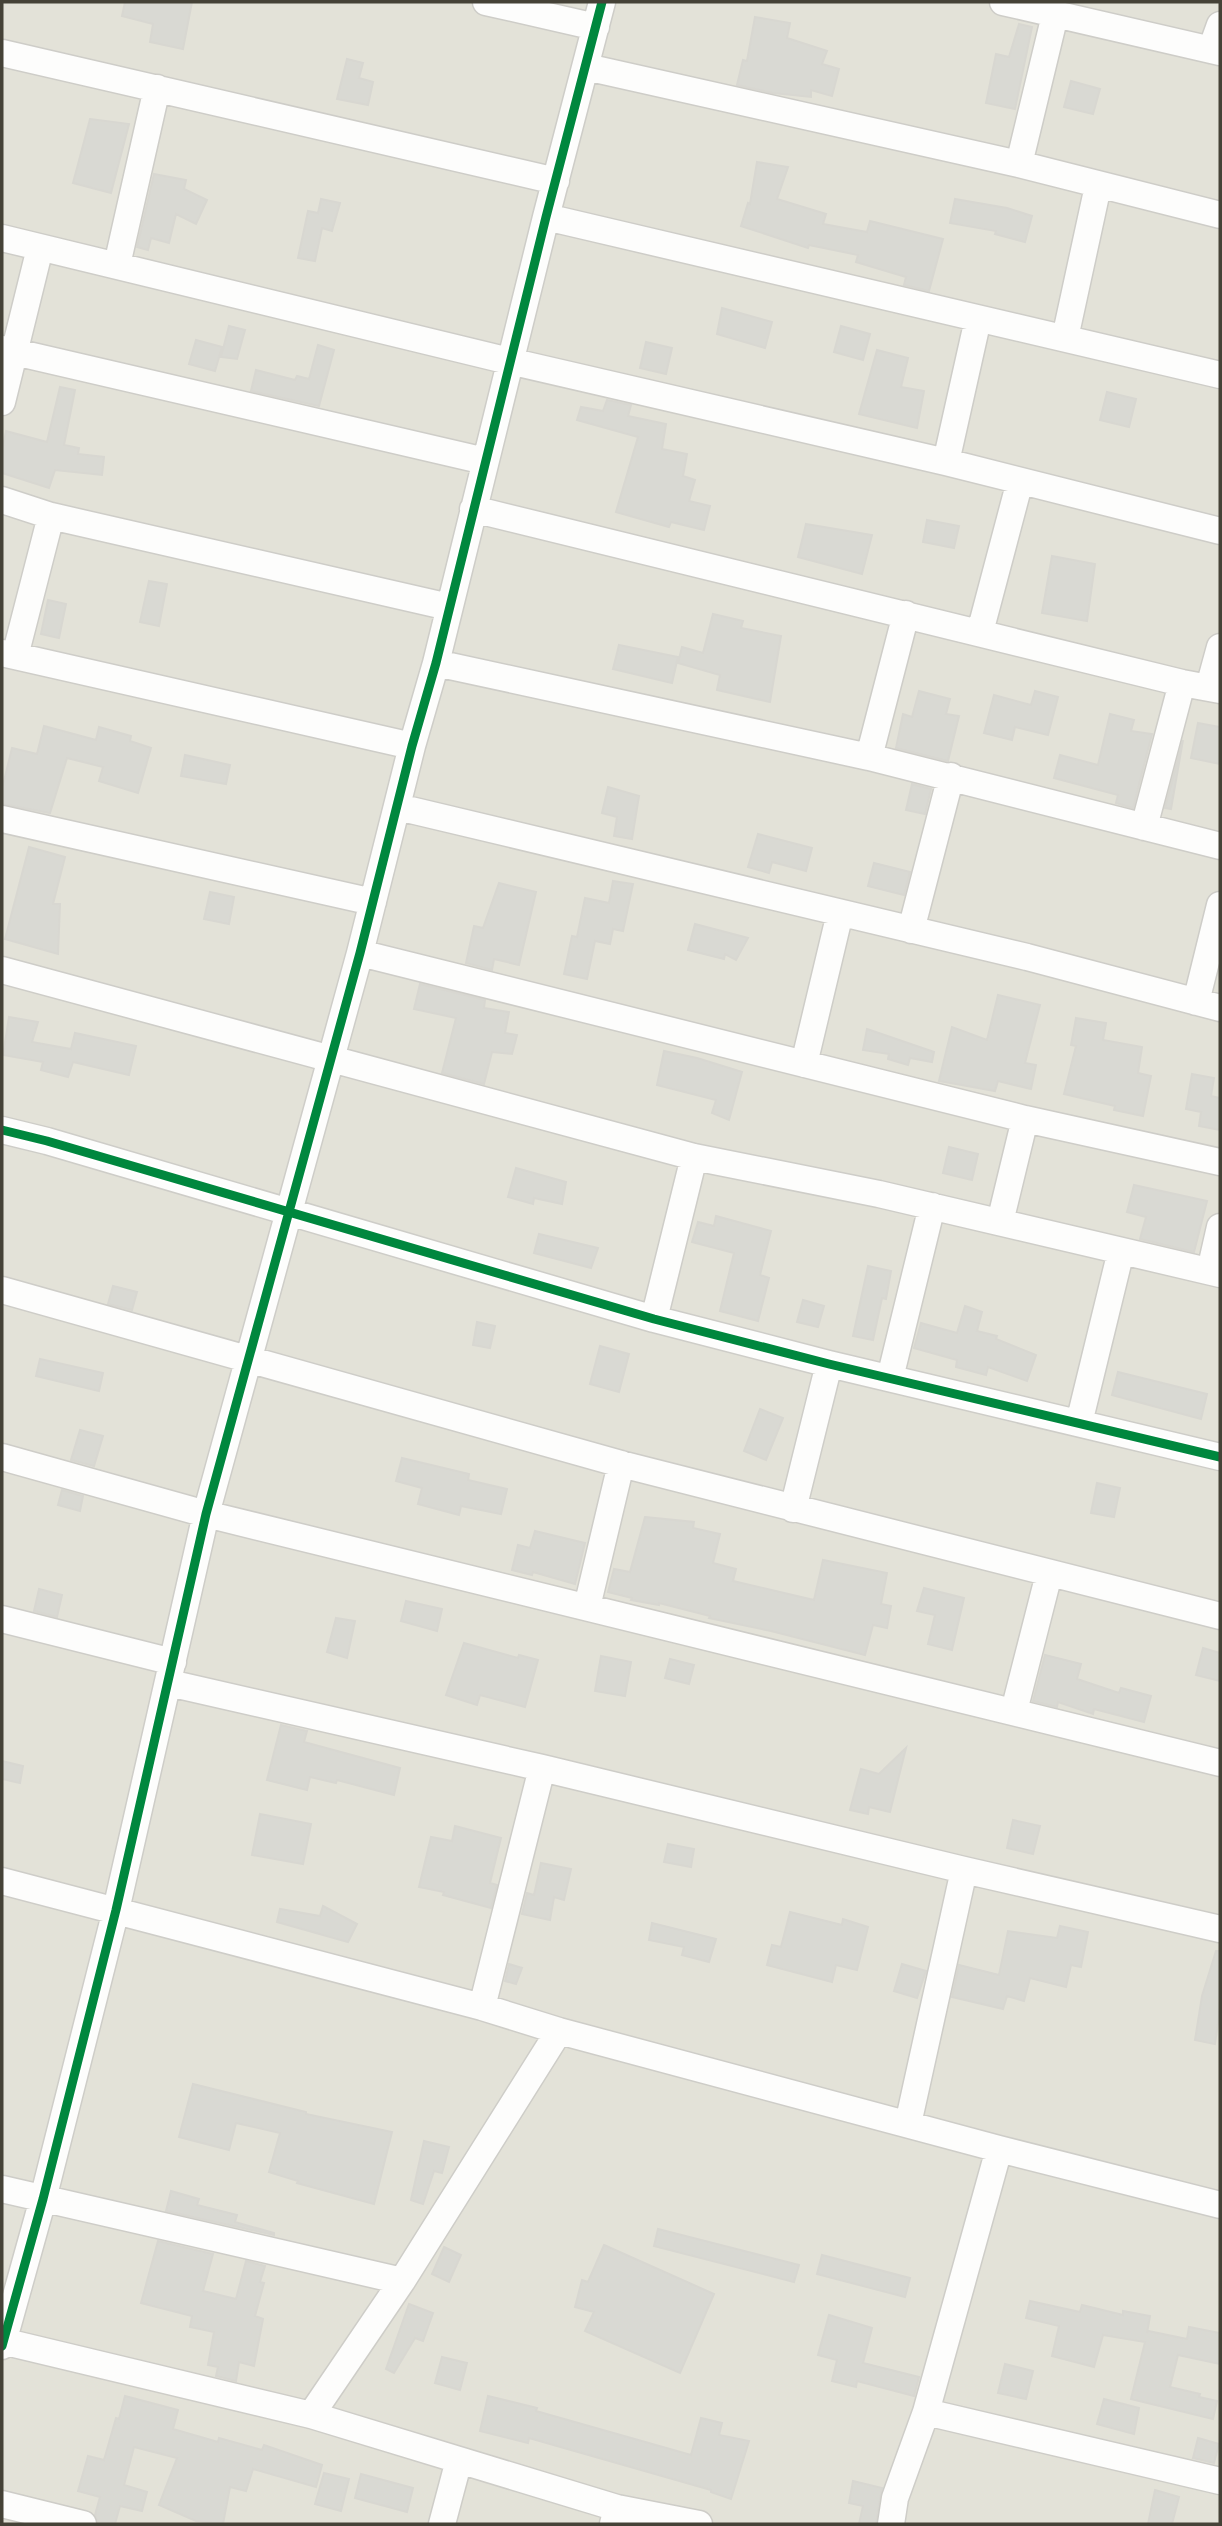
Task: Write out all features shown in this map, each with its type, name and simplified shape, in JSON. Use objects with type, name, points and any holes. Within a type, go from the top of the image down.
[{"type":"street","points":[[486,2],[599,14],[509,361],[436,663],[412,746],[332,1059],[206,1514],[116,1910],[43,2199],[2,2343],[311,2415],[458,2460],[615,2516],[699,2524]]},
{"type":"street","points":[[1003,2],[1055,15],[1086,12],[1216,51],[1220,25]]},
{"type":"street","points":[[1019,164],[1055,15]]},
{"type":"street","points":[[2,53],[556,181]]},
{"type":"street","points":[[586,67],[1019,164],[1220,215]]},
{"type":"street","points":[[117,265],[157,88]]},
{"type":"street","points":[[1065,338],[1098,186]]},
{"type":"street","points":[[546,217],[1220,374]]},
{"type":"street","points":[[2,238],[509,361],[946,462],[1220,531]]},
{"type":"street","points":[[2,402],[7,350],[40,248]]},
{"type":"street","points":[[946,462],[978,319]]},
{"type":"street","points":[[7,350],[485,461]]},
{"type":"street","points":[[979,632],[1020,481]]},
{"type":"street","points":[[2,500],[51,516],[449,607]]},
{"type":"street","points":[[473,509],[1215,689],[1220,646]]},
{"type":"street","points":[[51,516],[8,654],[412,746]]},
{"type":"street","points":[[869,757],[905,614]]},
{"type":"street","points":[[436,663],[951,776],[1220,846]]},
{"type":"street","points":[[1144,827],[1182,683]]},
{"type":"street","points":[[911,930],[951,776]]},
{"type":"street","points":[[398,807],[1027,957],[1208,1005],[1220,905]]},
{"type":"street","points":[[2,820],[373,902]]},
{"type":"street","points":[[804,1065],[840,912]]},
{"type":"street","points":[[360,953],[1026,1119],[1220,1162]]},
{"type":"street","points":[[2,970],[694,1157],[932,1206],[1215,1273],[1220,1227]]},
{"type":"street","points":[[1000,1222],[1026,1119]]},
{"type":"street","points":[[2,1130],[654,1319],[1220,1457]]},
{"type":"street","points":[[654,1319],[694,1157]]},
{"type":"street","points":[[890,1378],[932,1206]]},
{"type":"street","points":[[1079,1423],[1121,1251]]},
{"type":"street","points":[[2,1290],[621,1464],[1220,1616]]},
{"type":"street","points":[[793,1509],[830,1364]]},
{"type":"street","points":[[2,1457],[206,1514],[1220,1763]]},
{"type":"street","points":[[587,1607],[621,1464]]},
{"type":"street","points":[[1014,1711],[1049,1574]]},
{"type":"street","points":[[2,1619],[171,1672],[542,1768],[1220,1929]]},
{"type":"street","points":[[482,2007],[542,1768]]},
{"type":"street","points":[[908,2124],[964,1870]]},
{"type":"street","points":[[2,1881],[482,2007],[559,2031],[999,2149],[1220,2205]]},
{"type":"street","points":[[311,2415],[402,2281],[559,2031]]},
{"type":"street","points":[[891,2524],[895,2498],[926,2412],[999,2149]]},
{"type":"street","points":[[2,2189],[402,2281]]},
{"type":"street","points":[[926,2412],[1220,2481]]},
{"type":"street","points":[[442,2524],[458,2460]]},
{"type":"street","points":[[2,2504],[83,2524]]},
{"type":"shaded area","points":[[2,2],[1220,2],[1220,2524],[2,2524]]},
{"type":"building","points":[[125,2],[192,2],[183,49],[150,42],[153,24],[122,16]]},
{"type":"building","points":[[755,17],[790,23],[787,38],[827,51],[822,64],[839,69],[832,96],[811,90],[811,97],[773,93],[737,85],[743,60],[747,61]]},
{"type":"building","points":[[1019,24],[1032,27],[1015,109],[986,103],[996,54],[1009,57]]},
{"type":"building","points":[[347,59],[363,63],[359,78],[373,82],[368,105],[337,99]]},
{"type":"building","points":[[1071,81],[1100,89],[1093,114],[1064,107]]},
{"type":"building","points":[[90,119],[129,124],[111,193],[73,183]]},
{"type":"building","points":[[757,162],[788,167],[777,199],[826,214],[823,224],[867,232],[870,221],[943,239],[929,291],[904,285],[906,277],[856,262],[858,255],[809,245],[808,248],[741,226],[748,203],[750,204]]},
{"type":"building","points":[[154,174],[186,180],[184,189],[207,200],[196,224],[176,214],[169,243],[151,238],[148,250],[137,247]]},
{"type":"building","points":[[321,199],[340,203],[332,231],[322,228],[315,261],[298,258],[308,211],[318,213]]},
{"type":"building","points":[[955,199],[1007,208],[1032,216],[1025,242],[995,234],[996,231],[950,223]]},
{"type":"building","points":[[722,308],[772,322],[765,348],[717,334]]},
{"type":"building","points":[[229,326],[245,330],[237,359],[221,357]]},
{"type":"building","points":[[841,326],[870,334],[863,360],[834,352]]},
{"type":"building","points":[[196,340],[222,347],[215,371],[189,364]]},
{"type":"building","points":[[646,342],[672,348],[666,374],[640,368]]},
{"type":"building","points":[[318,345],[334,350],[319,406],[251,391],[256,370],[295,380],[297,376],[309,379]]},
{"type":"building","points":[[877,350],[908,358],[901,387],[924,391],[917,428],[859,414]]},
{"type":"building","points":[[60,387],[75,390],[64,445],[79,448],[78,454],[104,457],[102,475],[55,470],[49,488],[2,473],[6,431],[47,442]]},
{"type":"building","points":[[1107,392],[1136,399],[1129,427],[1100,420]]},
{"type":"building","points":[[607,400],[631,405],[628,416],[666,424],[662,449],[687,454],[683,476],[695,480],[689,501],[710,506],[704,530],[671,522],[669,527],[616,512],[638,437],[577,420],[581,407],[603,411]]},
{"type":"building","points":[[927,520],[959,526],[954,548],[923,542]]},
{"type":"building","points":[[806,524],[872,535],[862,574],[798,557]]},
{"type":"building","points":[[1052,556],[1095,564],[1087,621],[1042,613]]},
{"type":"building","points":[[149,581],[167,584],[159,626],[140,622]]},
{"type":"building","points":[[48,600],[66,604],[59,638],[41,634]]},
{"type":"building","points":[[713,614],[743,621],[741,628],[781,636],[770,702],[717,690],[720,675],[678,663],[682,647],[703,653]]},
{"type":"building","points":[[619,645],[678,657],[672,683],[613,669]]},
{"type":"building","points":[[919,691],[950,699],[946,714],[959,716],[948,761],[896,748],[903,714],[912,717]]},
{"type":"building","points":[[1035,691],[1058,697],[1048,735],[1015,727],[1012,740],[984,733],[994,695],[1031,705]]},
{"type":"building","points":[[1110,714],[1134,720],[1131,731],[1152,734],[1133,808],[1116,803],[1118,795],[1054,778],[1060,755],[1098,765]]},
{"type":"building","points":[[1198,723],[1220,727],[1220,764],[1191,758]]},
{"type":"building","points":[[44,726],[96,740],[99,727],[131,736],[130,741],[151,748],[138,793],[99,781],[103,767],[67,758],[50,813],[2,804],[2,789],[12,748],[37,754]]},
{"type":"building","points":[[1183,740],[1171,809],[1165,808]]},
{"type":"building","points":[[185,755],[230,765],[226,784],[181,776]]},
{"type":"building","points":[[912,784],[931,789],[925,814],[906,810]]},
{"type":"building","points":[[608,787],[639,796],[632,839],[614,836],[617,817],[602,813]]},
{"type":"building","points":[[758,834],[812,848],[806,871],[772,862],[769,873],[748,867]]},
{"type":"building","points":[[29,847],[65,857],[53,904],[60,904],[58,954],[5,939]]},
{"type":"building","points":[[874,863],[910,872],[904,895],[868,886]]},
{"type":"building","points":[[613,881],[633,884],[623,931],[613,929],[610,944],[595,941],[587,979],[564,974],[572,936],[577,937],[585,898],[609,903]]},
{"type":"building","points":[[499,883],[536,892],[519,965],[494,959],[492,970],[466,963],[474,926],[483,928]]},
{"type":"building","points":[[210,892],[234,897],[229,924],[204,919]]},
{"type":"building","points":[[695,924],[748,938],[736,960],[725,954],[724,959],[688,950]]},
{"type":"building","points":[[420,984],[485,1000],[484,1008],[509,1012],[505,1033],[517,1035],[512,1054],[492,1052],[484,1084],[442,1073],[456,1018],[414,1009]]},
{"type":"building","points":[[998,995],[1040,1005],[1025,1063],[1036,1065],[1031,1089],[998,1081],[995,1091],[939,1081],[952,1027],[987,1040]]},
{"type":"building","points":[[9,1017],[38,1022],[32,1042],[71,1049],[75,1033],[136,1046],[129,1075],[73,1062],[68,1077],[41,1070],[43,1062],[3,1055]]},
{"type":"building","points":[[1076,1018],[1106,1023],[1103,1040],[1142,1047],[1138,1073],[1151,1076],[1143,1116],[1114,1110],[1115,1106],[1064,1094],[1076,1046],[1071,1045]]},
{"type":"building","points":[[867,1029],[934,1052],[932,1062],[910,1058],[908,1065],[888,1059],[889,1054],[863,1050]]},
{"type":"building","points":[[664,1051],[742,1072],[729,1120],[712,1113],[716,1100],[657,1085]]},
{"type":"building","points":[[1192,1074],[1214,1078],[1211,1096],[1220,1098],[1220,1130],[1199,1126],[1201,1112],[1186,1109]]},
{"type":"building","points":[[949,1147],[978,1154],[972,1180],[943,1173]]},
{"type":"building","points":[[516,1168],[566,1182],[562,1204],[534,1198],[533,1204],[508,1197]]},
{"type":"building","points":[[1134,1185],[1207,1201],[1194,1252],[1140,1239],[1146,1217],[1127,1212]]},
{"type":"building","points":[[716,1216],[771,1231],[760,1275],[769,1278],[758,1321],[720,1311],[734,1253],[692,1242],[698,1222],[714,1226]]},
{"type":"building","points":[[539,1234],[598,1248],[591,1268],[534,1253]]},
{"type":"building","points":[[868,1266],[891,1271],[886,1299],[882,1298],[873,1340],[853,1336]]},
{"type":"building","points":[[113,1286],[137,1292],[132,1310],[108,1304]]},
{"type":"building","points":[[803,1300],[824,1306],[818,1327],[797,1322]]},
{"type":"building","points":[[965,1306],[982,1312],[977,1331],[997,1336],[996,1339],[1036,1355],[1027,1381],[988,1367],[986,1375],[956,1367],[957,1360],[914,1348],[921,1323],[957,1333]]},
{"type":"building","points":[[477,1322],[495,1326],[490,1348],[473,1345]]},
{"type":"building","points":[[600,1346],[629,1354],[619,1392],[590,1384]]},
{"type":"building","points":[[40,1359],[103,1373],[99,1391],[36,1376]]},
{"type":"building","points":[[1118,1372],[1207,1394],[1201,1419],[1112,1395]]},
{"type":"building","points":[[760,1409],[783,1418],[766,1460],[744,1451]]},
{"type":"building","points":[[80,1430],[103,1436],[94,1466],[71,1460]]},
{"type":"building","points":[[402,1458],[469,1474],[468,1480],[507,1489],[501,1514],[461,1506],[459,1515],[418,1504],[422,1488],[396,1481]]},
{"type":"building","points":[[1097,1483],[1120,1488],[1114,1517],[1091,1513]]},
{"type":"building","points":[[62,1490],[83,1496],[80,1511],[58,1505]]},
{"type":"building","points":[[645,1517],[694,1522],[693,1528],[720,1534],[713,1563],[736,1569],[733,1581],[814,1600],[823,1560],[887,1573],[881,1604],[891,1606],[887,1628],[873,1625],[865,1655],[709,1618],[710,1616],[659,1603],[631,1600],[632,1598],[608,1592],[614,1569],[630,1572]]},
{"type":"building","points":[[535,1531],[585,1543],[575,1584],[533,1572],[532,1575],[512,1570],[518,1545],[530,1548]]},
{"type":"building","points":[[924,1588],[964,1598],[952,1650],[928,1644],[935,1615],[917,1611]]},
{"type":"building","points":[[39,1589],[62,1595],[57,1617],[34,1611]]},
{"type":"building","points":[[406,1601],[442,1609],[437,1631],[401,1621]]},
{"type":"building","points":[[336,1618],[355,1621],[347,1658],[327,1652]]},
{"type":"building","points":[[464,1643],[518,1658],[519,1655],[538,1660],[525,1707],[480,1695],[477,1705],[446,1695]]},
{"type":"building","points":[[1203,1648],[1220,1653],[1220,1681],[1196,1675]]},
{"type":"building","points":[[1045,1655],[1081,1664],[1077,1679],[1119,1693],[1121,1688],[1151,1696],[1144,1722],[1094,1709],[1093,1714],[1058,1702],[1057,1707],[1033,1701]]},
{"type":"building","points":[[601,1656],[631,1662],[625,1696],[595,1691]]},
{"type":"building","points":[[670,1659],[694,1665],[689,1684],[665,1678]]},
{"type":"building","points":[[281,1725],[307,1731],[304,1742],[400,1768],[394,1795],[337,1780],[336,1783],[310,1777],[307,1790],[267,1780]]},
{"type":"building","points":[[906,1748],[890,1812],[869,1807],[868,1814],[850,1810],[861,1769],[879,1774]]},
{"type":"building","points":[[2,1761],[23,1766],[20,1783],[2,1779]]},
{"type":"building","points":[[260,1814],[311,1824],[303,1864],[252,1855]]},
{"type":"building","points":[[1013,1820],[1040,1826],[1033,1854],[1007,1848]]},
{"type":"building","points":[[455,1826],[501,1838],[490,1883],[497,1885],[491,1908],[443,1895],[444,1892],[419,1887],[431,1837],[452,1841]]},
{"type":"building","points":[[668,1844],[694,1849],[691,1867],[664,1862]]},
{"type":"building","points":[[541,1863],[571,1869],[564,1900],[554,1897],[550,1920],[522,1914],[527,1893],[534,1895]]},
{"type":"building","points":[[323,1906],[357,1924],[348,1942],[277,1922],[280,1909],[320,1916]]},
{"type":"building","points":[[790,1912],[842,1925],[843,1919],[868,1927],[857,1970],[836,1965],[832,1982],[767,1965],[772,1945],[781,1947]]},
{"type":"building","points":[[652,1923],[716,1939],[709,1962],[682,1955],[684,1947],[649,1940]]},
{"type":"building","points":[[1060,1926],[1088,1932],[1081,1967],[1071,1965],[1066,1987],[1030,1978],[1024,2001],[1007,1996],[1003,2009],[952,1997],[959,1965],[999,1975],[1008,1931],[1057,1938]]},
{"type":"building","points":[[1216,1951],[1220,1951],[1220,2009],[1215,2044],[1195,2040],[1202,1996]]},
{"type":"building","points":[[509,1964],[522,1968],[516,1984],[505,1981]]},
{"type":"building","points":[[902,1964],[926,1971],[917,1998],[894,1991]]},
{"type":"building","points":[[193,2084],[306,2114],[392,2132],[374,2204],[297,2183],[298,2181],[269,2172],[280,2133],[236,2123],[229,2150],[179,2137]]},
{"type":"building","points":[[424,2141],[449,2147],[442,2173],[434,2171],[423,2204],[411,2200]]},
{"type":"building","points":[[171,2191],[199,2199],[197,2205],[237,2215],[235,2222],[274,2235],[166,2211]]},
{"type":"building","points":[[658,2229],[799,2265],[794,2282],[654,2246]]},
{"type":"building","points":[[158,2241],[213,2254],[203,2291],[236,2299],[246,2261],[265,2266],[260,2282],[264,2283],[255,2316],[263,2319],[254,2366],[239,2362],[236,2381],[216,2376],[218,2367],[208,2365],[214,2332],[190,2327],[192,2316],[141,2303]]},
{"type":"building","points":[[604,2245],[714,2294],[680,2373],[585,2331],[594,2312],[575,2307],[582,2280],[588,2282]]},
{"type":"building","points":[[444,2247],[461,2255],[449,2282],[432,2274]]},
{"type":"building","points":[[822,2255],[910,2278],[905,2297],[817,2274]]},
{"type":"building","points":[[1030,2301],[1080,2312],[1082,2305],[1123,2315],[1123,2311],[1150,2316],[1147,2333],[1148,2331],[1187,2339],[1189,2327],[1220,2333],[1220,2364],[1178,2355],[1170,2387],[1217,2401],[1213,2419],[1131,2399],[1145,2342],[1103,2335],[1094,2367],[1052,2356],[1059,2326],[1026,2318]]},
{"type":"building","points":[[409,2304],[433,2313],[423,2341],[415,2338],[394,2373],[386,2369]]},
{"type":"building","points":[[829,2315],[872,2328],[863,2363],[919,2377],[914,2396],[857,2381],[856,2387],[832,2381],[837,2360],[818,2355]]},
{"type":"building","points":[[442,2357],[467,2363],[460,2390],[435,2383]]},
{"type":"building","points":[[1005,2364],[1033,2371],[1026,2399],[998,2393]]},
{"type":"building","points":[[125,2396],[178,2410],[173,2429],[218,2442],[219,2438],[262,2450],[264,2445],[322,2465],[316,2487],[253,2469],[246,2491],[230,2487],[223,2524],[196,2521],[159,2505],[177,2458],[134,2447],[124,2485],[147,2492],[142,2511],[120,2506],[115,2524],[98,2522],[95,2515],[100,2497],[78,2491],[88,2456],[104,2460]]},
{"type":"building","points":[[488,2396],[537,2408],[536,2411],[691,2455],[701,2418],[722,2423],[719,2435],[749,2441],[731,2499],[711,2490],[529,2438],[528,2443],[480,2431]]},
{"type":"building","points":[[1104,2399],[1139,2408],[1134,2434],[1097,2424]]},
{"type":"building","points":[[1198,2438],[1219,2444],[1214,2463],[1193,2458]]},
{"type":"building","points":[[324,2473],[349,2479],[341,2511],[315,2504]]},
{"type":"building","points":[[361,2474],[413,2488],[407,2512],[355,2498]]},
{"type":"building","points":[[853,2481],[882,2488],[876,2524],[859,2524],[863,2506],[849,2503]]},
{"type":"building","points":[[1155,2490],[1179,2497],[1172,2524],[1148,2524]]},
{"type":"cycle path","points":[[2,2346],[43,2199],[116,1910],[206,1514],[360,953],[412,746],[436,663],[602,2]]},
{"type":"cycle path","points":[[2,1130],[654,1319],[829,1364],[1220,1457]]}]
